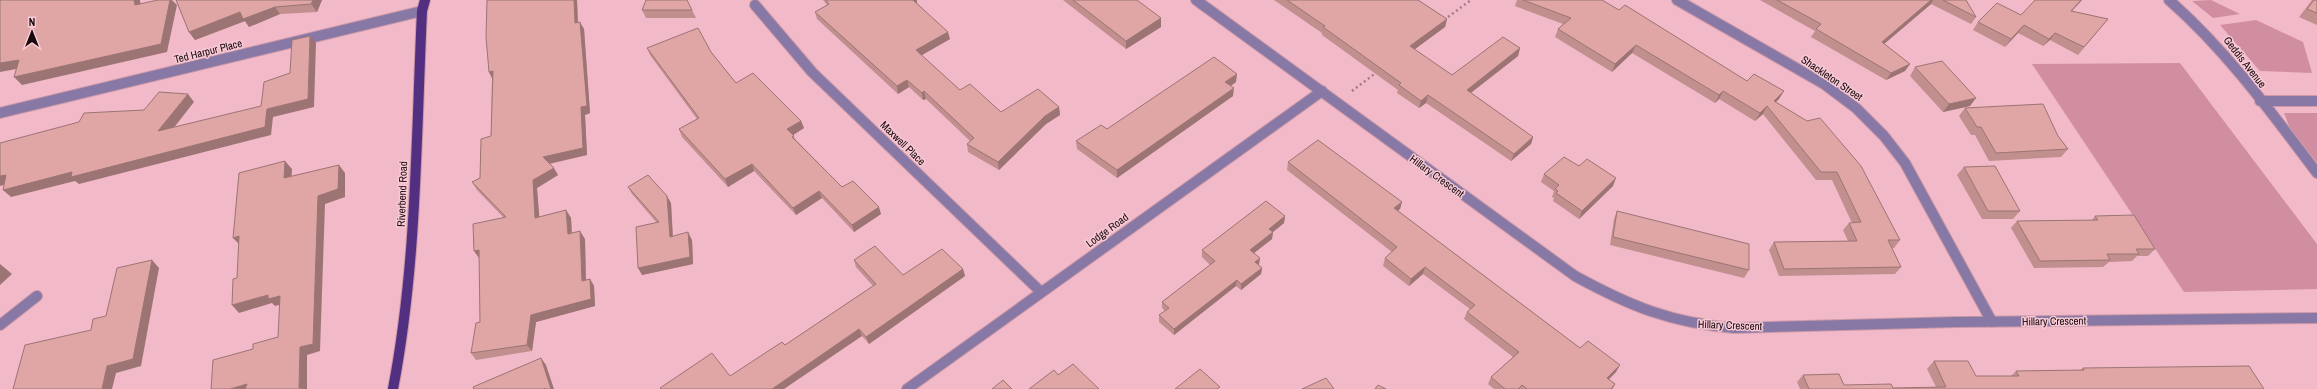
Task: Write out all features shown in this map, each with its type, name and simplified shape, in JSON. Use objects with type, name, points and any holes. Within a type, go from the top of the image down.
[{"type":"main road","name":"Riverbend Road","points":[[394,389],[408,301],[422,11],[425,0]]},
{"type":"street","name":"Hillary Crescent","points":[[1196,0],[1575,276],[1636,308],[1666,318],[1710,327],[1734,328],[1992,322],[2317,318]]},
{"type":"street","name":"Shackleton Street","points":[[1677,0],[1824,84],[1856,108],[1884,136],[1905,163],[1992,322]]},
{"type":"street","name":"Geddis Avenue","points":[[2169,0],[2205,31],[2260,101],[2317,101]]},
{"type":"street","name":"Maxwell Place","points":[[755,5],[812,72],[1041,292]]},
{"type":"street","name":"Ted Harpur Place","points":[[0,113],[422,11]]},
{"type":"street","name":"Lodge Road","points":[[907,389],[1322,91]]},
{"type":"street","points":[[2260,101],[2317,173]]},
{"type":"street","points":[[0,325],[37,296]]},
{"type":"path","points":[[1440,24],[1471,0]]},
{"type":"path","points":[[1336,103],[1383,67]]},
{"type":"shaded area","points":[[2211,0],[2240,14],[2213,18],[2192,1]]},
{"type":"shaded area","points":[[2256,20],[2303,42],[2312,73],[2260,71],[2220,25]]},
{"type":"shaded area","points":[[2180,63],[2317,244],[2317,289],[2184,292],[2032,64]]},
{"type":"shaded area","points":[[2284,113],[2317,113],[2317,163],[2291,131]]},
{"type":"building","points":[[0,0],[134,0],[135,5],[158,0],[170,0],[161,44],[14,77],[19,60],[0,63]]},
{"type":"building","points":[[176,0],[313,0],[311,4],[275,7],[243,19],[240,12],[189,32]]},
{"type":"building","points":[[487,0],[574,0],[575,23],[580,22],[587,106],[581,107],[583,148],[543,157],[554,168],[533,180],[535,218],[566,210],[568,234],[580,231],[582,281],[590,279],[591,299],[531,315],[527,345],[471,353],[476,323],[480,322],[479,250],[474,251],[473,224],[506,217],[472,182],[480,178],[481,139],[491,136],[493,71],[489,72],[486,37]]},
{"type":"building","points":[[646,0],[687,0],[692,10],[642,10]]},
{"type":"building","points":[[826,0],[913,0],[948,32],[916,50],[960,90],[970,84],[1001,112],[1038,89],[1059,107],[1045,116],[998,162],[967,144],[974,138],[924,91],[922,93],[907,80],[897,86],[815,12],[829,4]]},
{"type":"building","points":[[1073,0],[1137,0],[1161,18],[1126,41]]},
{"type":"building","points":[[1287,0],[1418,0],[1447,19],[1410,46],[1452,75],[1503,37],[1520,48],[1467,90],[1533,137],[1514,154],[1428,95],[1421,101],[1399,85],[1401,83],[1323,27],[1325,26]]},
{"type":"building","points":[[1523,0],[1602,0],[1619,10],[1625,5],[1747,81],[1754,74],[1784,91],[1774,101],[1807,121],[1820,118],[1861,166],[1900,240],[1888,240],[1901,267],[1784,269],[1774,242],[1857,241],[1849,223],[1861,222],[1837,172],[1821,172],[1767,106],[1760,113],[1723,91],[1719,95],[1636,45],[1615,64],[1558,29],[1571,18]]},
{"type":"building","points":[[1777,0],[1931,0],[1882,42],[1910,64],[1891,73],[1816,29],[1821,24]]},
{"type":"building","points":[[1943,0],[1966,0],[1976,17]]},
{"type":"building","points":[[2035,0],[2081,0],[2071,11],[2108,19],[2084,47],[2055,33],[2049,39],[2024,25],[2011,39],[1978,22],[1997,3],[2021,15]]},
{"type":"building","points":[[2314,0],[2317,0],[2317,13],[2307,9]]},
{"type":"building","points":[[698,28],[711,52],[736,83],[753,73],[801,121],[787,129],[794,136],[792,137],[842,187],[853,181],[879,207],[852,225],[819,191],[793,208],[752,164],[725,179],[679,129],[699,118],[647,48]]},
{"type":"building","points":[[310,36],[308,99],[267,109],[265,127],[71,177],[72,172],[3,190],[6,175],[0,176],[0,143],[79,122],[84,113],[144,110],[159,92],[188,94],[158,131],[261,106],[264,82],[290,73],[292,40]]},
{"type":"building","points":[[1214,57],[1237,74],[1225,82],[1234,88],[1117,170],[1076,141],[1101,125],[1107,129]]},
{"type":"building","points":[[1942,61],[1976,98],[1949,104],[1915,67]]},
{"type":"building","points":[[2043,104],[2058,136],[2068,149],[1996,153],[1981,127],[1977,127],[1965,108]]},
{"type":"building","points":[[1318,140],[1402,202],[1394,208],[1580,348],[1588,341],[1620,365],[1607,378],[1615,384],[1611,389],[1527,389],[1522,385],[1518,389],[1505,389],[1491,377],[1519,352],[1467,312],[1475,305],[1425,267],[1411,279],[1385,258],[1397,247],[1288,162]]},
{"type":"building","points":[[1564,157],[1579,166],[1587,159],[1616,178],[1582,211],[1556,193],[1558,191],[1555,189],[1559,185],[1544,174]]},
{"type":"building","points":[[285,161],[284,178],[339,165],[338,189],[318,196],[313,344],[300,347],[299,388],[303,389],[245,389],[247,384],[230,389],[211,389],[213,360],[253,349],[253,344],[278,337],[280,296],[268,299],[268,295],[232,305],[233,279],[237,278],[239,236],[233,238],[239,173]]},
{"type":"building","points":[[1995,166],[2020,211],[1988,211],[1964,167]]},
{"type":"building","points":[[648,175],[667,196],[670,237],[688,232],[690,257],[638,268],[636,227],[659,222],[628,187]]},
{"type":"building","points":[[1266,201],[1285,216],[1269,229],[1273,232],[1250,250],[1260,258],[1255,262],[1262,268],[1241,284],[1237,280],[1174,329],[1159,315],[1169,308],[1162,302],[1215,261],[1202,250]]},
{"type":"building","points":[[1617,211],[1749,244],[1749,270],[1613,237]]},
{"type":"building","points":[[2134,215],[2155,249],[2136,249],[2139,254],[2107,254],[2110,260],[2040,261],[2017,221],[2098,220],[2095,216]]},
{"type":"building","points":[[875,246],[903,275],[942,249],[963,269],[866,337],[859,329],[772,389],[660,388],[712,353],[730,376],[782,342],[785,345],[876,284],[854,260]]},
{"type":"building","points":[[152,260],[133,359],[107,366],[102,389],[13,389],[25,345],[91,330],[93,319],[106,316],[117,268]]},
{"type":"building","points":[[541,358],[551,389],[474,389],[473,387]]},
{"type":"building","points":[[1934,361],[1968,361],[1976,376],[2019,376],[2016,371],[2084,370],[2083,368],[2249,366],[2264,389],[1809,389],[1803,375],[1839,374],[1844,385],[1891,384],[1893,388],[1946,387]]},
{"type":"building","points":[[1073,364],[1099,389],[1029,389],[1054,370],[1058,375]]},
{"type":"building","points":[[1200,369],[1220,387],[1217,389],[1175,389]]},
{"type":"building","points":[[1326,378],[1334,389],[1302,389]]},
{"type":"building","points":[[1003,380],[1012,389],[992,389]]},
{"type":"building","points":[[1378,385],[1386,389],[1375,389]]}]
